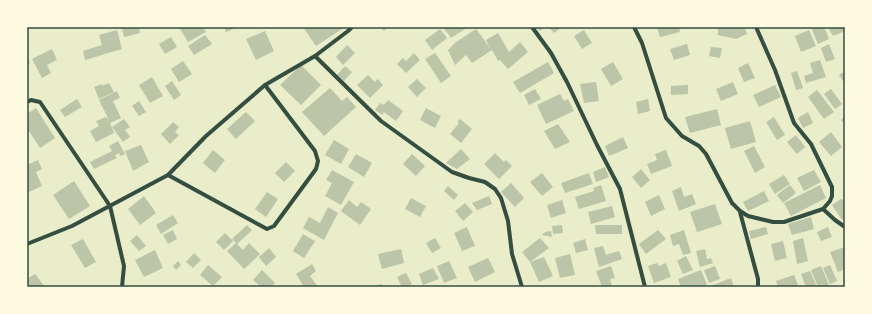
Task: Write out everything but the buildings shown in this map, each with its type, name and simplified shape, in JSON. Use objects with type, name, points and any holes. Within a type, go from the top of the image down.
[{"type":"street","points":[[27,244],[72,226],[168,175],[206,136],[265,86],[315,56],[352,27]]},
{"type":"street","points":[[532,27],[551,53],[567,82],[620,189],[645,287]]},
{"type":"street","points":[[634,27],[642,43],[666,118],[682,136],[699,146],[706,154],[732,203],[740,211],[748,216],[773,222],[784,222],[822,209],[826,206],[832,196],[832,187],[811,144],[794,122],[775,70],[756,27]]},
{"type":"street","points":[[315,56],[381,121],[452,172],[485,182],[495,190],[501,198],[508,222],[512,254],[522,287]]},
{"type":"street","points":[[168,175],[267,229],[274,226],[316,169],[318,161],[315,151],[265,86]]},
{"type":"street","points":[[27,102],[31,100],[40,102],[110,206],[124,266],[122,287]]},
{"type":"street","points":[[822,209],[834,220],[845,227]]},
{"type":"street","points":[[740,211],[758,279],[758,287]]}]
